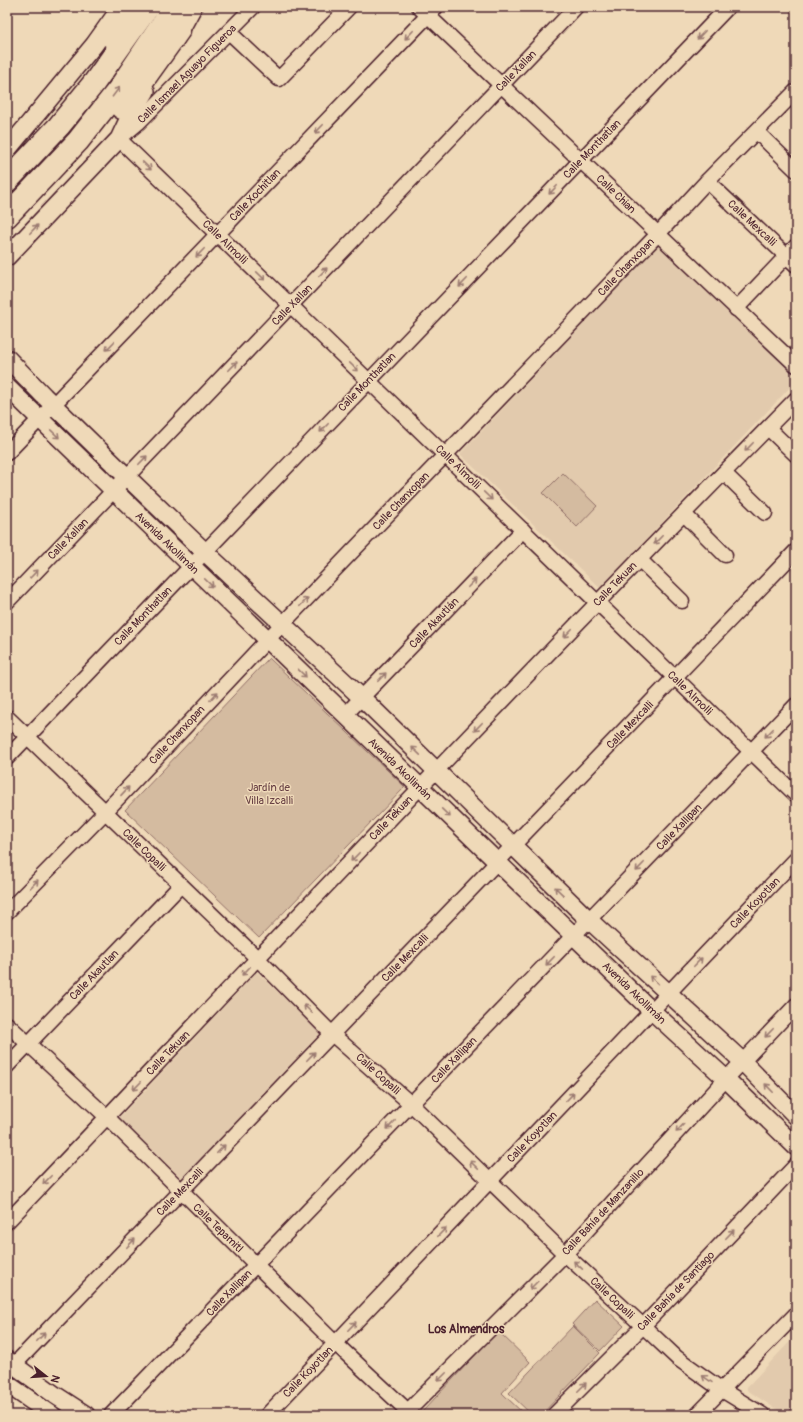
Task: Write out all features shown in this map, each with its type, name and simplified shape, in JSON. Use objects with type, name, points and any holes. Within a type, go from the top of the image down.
[{"type":"highway","points":[[59,126],[130,7]]},
{"type":"highway","points":[[7,181],[59,126],[94,83],[148,7]]},
{"type":"highway","points":[[14,208],[78,140],[118,89],[174,7]]},
{"type":"highway","points":[[14,208],[73,160],[128,101],[179,30]]},
{"type":"street","points":[[8,148],[94,45],[122,7]]},
{"type":"street","points":[[7,257],[119,139],[127,122],[163,63],[179,30],[193,7]]},
{"type":"street","name":"Calle Ismael Aguayo Figueroa","points":[[119,139],[138,124],[253,7]]},
{"type":"street","points":[[229,32],[279,79],[349,7]]},
{"type":"street","name":"Calle Xallan","points":[[7,602],[576,7]]},
{"type":"street","name":"Calle Monthatlan","points":[[7,758],[728,7]]},
{"type":"street","name":"Calle Chian","points":[[428,10],[502,85],[796,365]]},
{"type":"street","name":"Calle Xochitlan","points":[[7,453],[217,234],[428,10]]},
{"type":"street","name":"Calle Chanxopan","points":[[7,912],[105,812],[707,181],[796,91]]},
{"type":"street","points":[[757,132],[796,170]]},
{"type":"street","name":"Calle Almolli","points":[[119,139],[796,795]]},
{"type":"street","name":"Calle Mexcalli","points":[[707,181],[793,256]]},
{"type":"street","points":[[736,309],[793,256]]},
{"type":"street","name":"Avenida Akollimán","points":[[7,358],[53,405],[205,552],[362,698],[590,920],[668,994],[742,1061],[796,1116]]},
{"type":"street","name":"Avenida Akollimán","points":[[7,388],[420,788],[796,1147]]},
{"type":"street","name":"Calle Tekuan","points":[[7,1222],[597,602],[796,400]]},
{"type":"street","points":[[768,428],[796,455]]},
{"type":"street","points":[[724,473],[765,512]]},
{"type":"street","points":[[684,514],[725,555]]},
{"type":"street","name":"Calle Akautlán","points":[[346,715],[523,530]]},
{"type":"street","name":"Calle Mexcalli","points":[[10,1362],[181,1191],[796,551]]},
{"type":"street","points":[[639,559],[682,601]]},
{"type":"street","name":"Calle Xallipan","points":[[111,1415],[796,705]]},
{"type":"street","name":"Calle Copalli","points":[[7,717],[258,959],[332,1034],[411,1104],[565,1254],[677,1358],[722,1390],[763,1415]]},
{"type":"street","name":"Calle Koyotlan","points":[[267,1415],[796,860]]},
{"type":"street","name":"Calle Akautlan","points":[[7,1066],[181,885]]},
{"type":"street","name":"Calle Bahía de Manzanillo","points":[[408,1414],[565,1254],[742,1061],[796,1005]]},
{"type":"street","name":"Calle Tepamitl","points":[[7,1024],[107,1117],[335,1344],[408,1414]]},
{"type":"street","name":"Calle Bahía de Santiago","points":[[554,1415],[643,1326],[796,1164]]},
{"type":"street","points":[[698,1415],[796,1314]]},
{"type":"street","points":[[10,1362],[55,1395],[86,1415]]},
{"type":"street","points":[[7,1384],[45,1413],[55,1395]]},
{"type":"shaded area","points":[[659,244],[796,375],[796,381],[600,588],[460,454]]},
{"type":"shaded area","points":[[257,972],[320,1033],[182,1178],[119,1118]]},
{"type":"shaded area","points":[[796,1335],[796,1415],[785,1415],[747,1390],[747,1387]]},
{"type":"green space","points":[[563,473],[597,506],[577,527],[543,493]]},
{"type":"green space","name":"Jardín de Villa Izcalli","points":[[269,658],[405,787],[259,938],[125,810]]},
{"type":"green space","points":[[595,1299],[624,1326],[600,1351],[572,1324]]},
{"type":"green space","points":[[573,1326],[600,1353],[541,1415],[532,1415],[509,1393]]},
{"type":"green space","points":[[498,1331],[530,1362],[502,1393],[525,1415],[425,1415],[422,1412]]},
{"type":"district","name":"Los Almendros","points":[[466,1329]]}]
